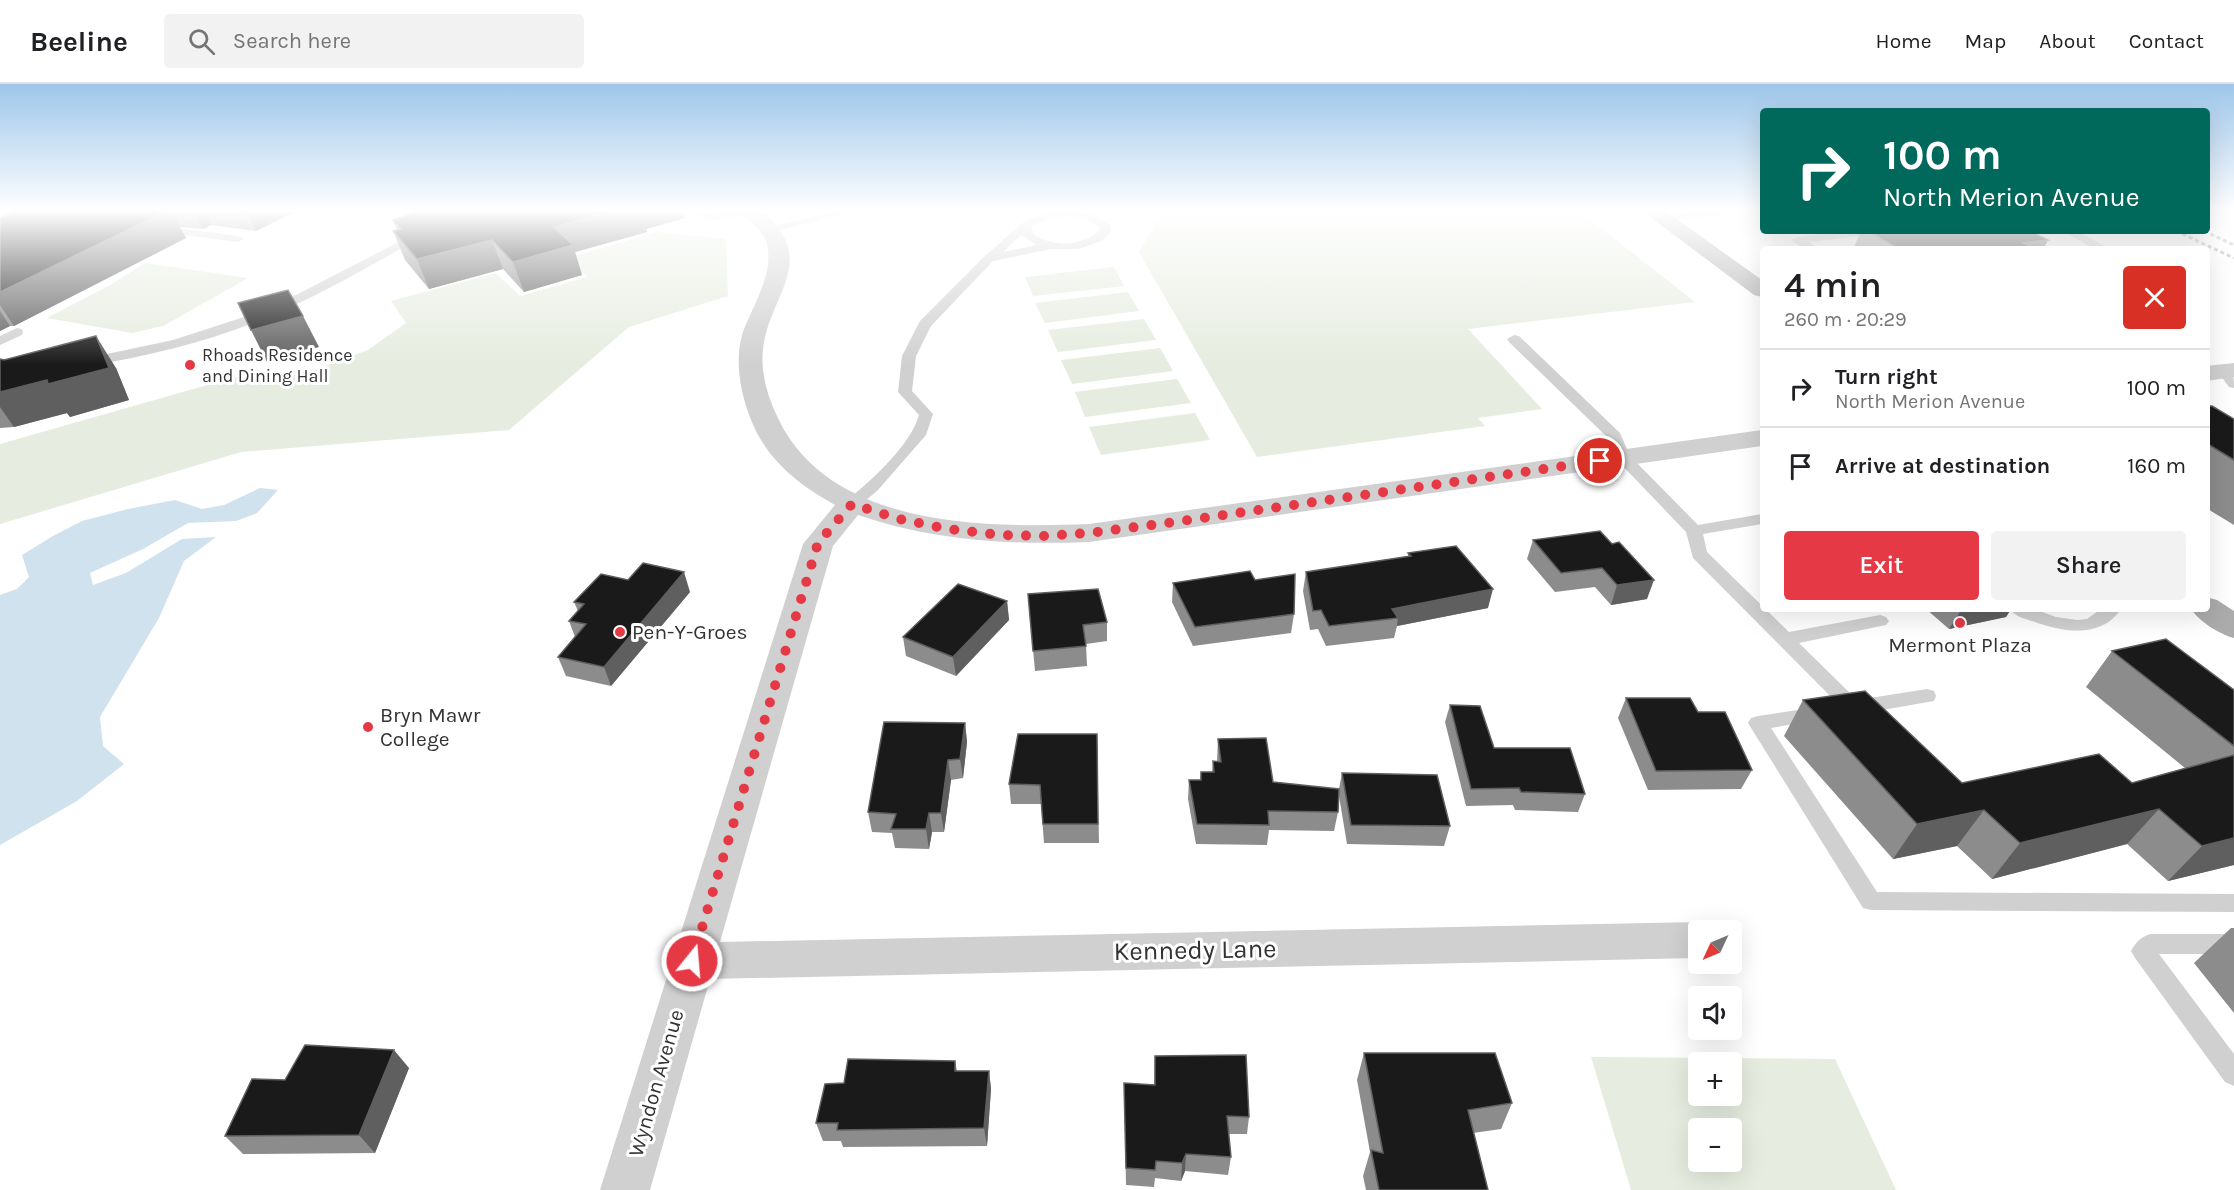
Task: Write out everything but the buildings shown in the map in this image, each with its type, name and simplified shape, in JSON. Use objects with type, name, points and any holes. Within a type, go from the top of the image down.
[{"type":"main road","points":[[1723,262],[1760,289]]},
{"type":"main road","points":[[2210,610],[2234,627]]},
{"type":"street","points":[[778,262],[754,330],[751,349],[751,369],[757,401],[768,432],[783,453],[806,475],[852,504],[899,519],[948,529],[1000,535],[1044,536],[1089,533],[1760,438]]},
{"type":"street","name":"Wyndon Avenue","points":[[624,1190],[818,543],[852,504]]},
{"type":"street","name":"Kennedy Lane","points":[[692,961],[1688,940]]},
{"type":"lane","points":[[73,365],[126,355],[230,327],[309,293],[368,262]]},
{"type":"lane","points":[[852,504],[873,487],[921,432],[926,414],[905,392],[909,356],[925,324],[985,262]]},
{"type":"lane","points":[[0,341],[17,332]]},
{"type":"lane","points":[[1514,339],[1615,436],[1623,458],[1694,531],[1699,554],[1854,708]]},
{"type":"lane","points":[[1694,531],[1760,519]]},
{"type":"lane","points":[[2025,612],[2072,626],[2091,624],[2108,612]]},
{"type":"lane","points":[[1786,639],[1880,621]]},
{"type":"lane","points":[[1927,696],[1758,723],[1871,901],[2234,903]]},
{"type":"lane","points":[[2234,944],[2151,944],[2143,951],[2234,1074]]},
{"type":"shaded area","points":[[571,262],[727,262],[728,296],[629,327],[509,430],[241,452],[0,524],[0,444],[253,372],[261,384],[317,369],[368,350],[406,323],[391,301],[496,273],[520,296],[587,277]]},
{"type":"shaded area","points":[[1145,262],[1644,262],[1695,302],[1468,329],[1542,409],[1478,418],[1485,426],[1257,457]]},
{"type":"shaded area","points":[[145,263],[248,278],[163,326],[132,333],[47,318],[112,284]]},
{"type":"shaded area","points":[[1114,267],[1124,286],[1033,296],[1025,277]]},
{"type":"shaded area","points":[[1128,292],[1139,311],[1045,323],[1035,303]]},
{"type":"shaded area","points":[[1144,319],[1156,340],[1058,352],[1048,330]]},
{"type":"shaded area","points":[[1160,348],[1173,371],[1072,384],[1061,360]]},
{"type":"shaded area","points":[[1177,379],[1191,403],[1085,417],[1075,392]]},
{"type":"shaded area","points":[[1195,413],[1210,440],[1101,455],[1089,427]]},
{"type":"shaded area","points":[[1591,1057],[1688,1058],[1688,1106],[1742,1106],[1742,1058],[1835,1059],[1896,1190],[1631,1190]]},
{"type":"water","points":[[260,488],[278,490],[257,513],[236,521],[188,523],[143,549],[90,573],[93,585],[126,573],[182,539],[216,537],[184,561],[159,618],[100,717],[103,746],[124,764],[77,801],[0,845],[0,595],[17,589],[29,577],[22,555],[82,521],[175,500],[202,509],[224,505]]},
{"type":"place","name":"Rhoads Residence and Dining Hall","points":[[190,365]]},
{"type":"place","name":"Mermont Plaza","points":[[1960,623]]},
{"type":"place","name":"Pen-Y-Groes","points":[[620,632]]},
{"type":"place","name":"Bryn Mawr College","points":[[368,727]]},
{"type":"route","points":[[692,961],[818,543],[852,504],[899,519],[948,529],[1000,535],[1044,536],[1168,523],[1600,461]]}]
